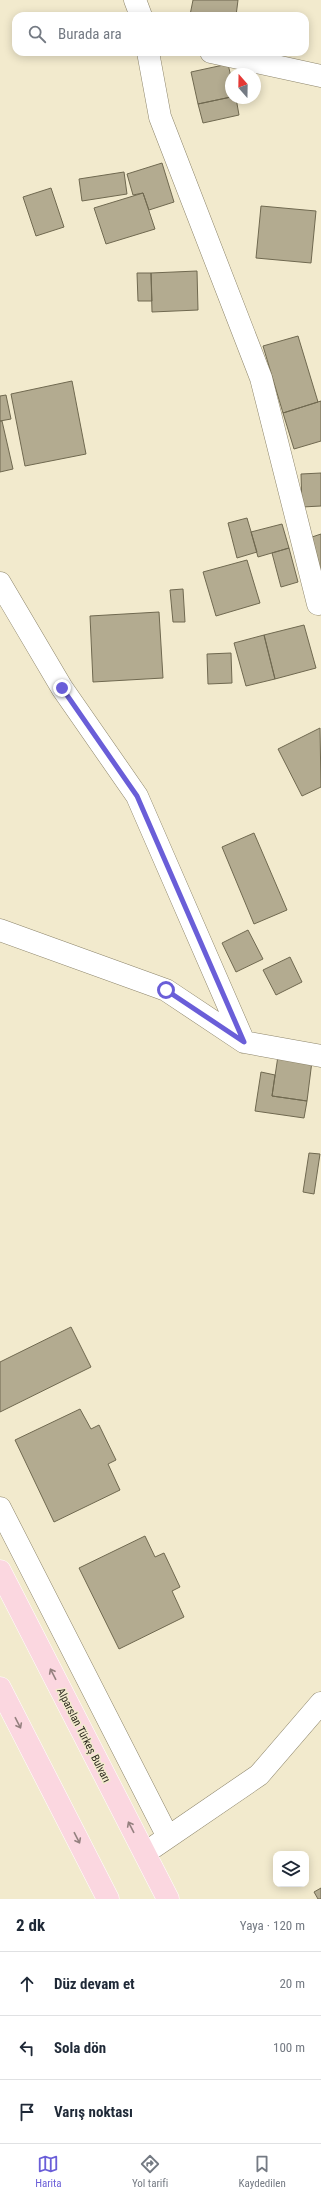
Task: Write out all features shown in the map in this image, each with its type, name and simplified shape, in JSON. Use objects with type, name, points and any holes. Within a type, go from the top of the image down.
[{"type":"main road","name":"Alparslan Türkeş Bulvarı","points":[[0,1572],[168,1899]]},
{"type":"main road","points":[[0,1688],[108,1899]]},
{"type":"street","points":[[135,0],[140,12]]},
{"type":"street","points":[[149,56],[160,116],[261,378],[318,604]]},
{"type":"street","points":[[229,56],[321,76]]},
{"type":"street","points":[[0,583],[62,688],[137,796],[244,1042]]},
{"type":"street","points":[[0,930],[166,990],[244,1042],[321,1056]]},
{"type":"street","points":[[0,1508],[168,1837]]},
{"type":"street","points":[[145,1853],[259,1775],[321,1703]]},
{"type":"building","points":[[193,0],[238,0],[236,12],[191,12]]},
{"type":"building","points":[[228,64],[229,68],[225,68],[225,98],[198,104],[191,72]]},
{"type":"building","points":[[225,98],[225,104],[237,104],[239,115],[203,123],[198,104]]},
{"type":"building","points":[[162,163],[174,202],[149,210],[143,193],[133,195],[127,174]]},
{"type":"building","points":[[124,172],[127,194],[82,201],[79,179]]},
{"type":"building","points":[[51,188],[64,227],[36,236],[23,197]]},
{"type":"building","points":[[143,193],[155,229],[106,244],[94,208]]},
{"type":"building","points":[[261,206],[316,211],[311,263],[256,258]]},
{"type":"building","points":[[197,271],[198,310],[152,312],[151,273]]},
{"type":"building","points":[[137,273],[151,273],[152,301],[138,301]]},
{"type":"building","points":[[298,336],[318,402],[283,413],[263,346]]},
{"type":"building","points":[[72,381],[86,454],[25,466],[11,394]]},
{"type":"building","points":[[6,395],[11,419],[0,421],[0,396]]},
{"type":"building","points":[[321,401],[321,441],[294,449],[283,413]]},
{"type":"building","points":[[0,421],[2,421],[13,469],[0,472]]},
{"type":"building","points":[[321,473],[321,506],[302,507],[301,474]]},
{"type":"building","points":[[247,518],[257,552],[237,558],[228,523]]},
{"type":"building","points":[[282,524],[289,548],[258,557],[251,532]]},
{"type":"building","points":[[321,534],[321,573],[312,537]]},
{"type":"building","points":[[289,548],[298,582],[281,587],[272,553]]},
{"type":"building","points":[[247,560],[260,603],[216,616],[203,572]]},
{"type":"building","points":[[183,589],[185,622],[173,622],[170,590]]},
{"type":"building","points":[[159,612],[163,678],[93,682],[90,616]]},
{"type":"building","points":[[304,625],[316,668],[275,679],[264,635]]},
{"type":"building","points":[[264,635],[275,679],[246,686],[234,643]]},
{"type":"building","points":[[231,653],[232,683],[208,684],[207,654]]},
{"type":"building","points":[[320,728],[321,787],[302,796],[278,749]]},
{"type":"building","points":[[254,833],[287,910],[254,924],[222,847]]},
{"type":"building","points":[[248,930],[263,959],[236,972],[222,943]]},
{"type":"building","points":[[290,957],[302,982],[276,995],[263,970]]},
{"type":"building","points":[[278,1056],[312,1061],[307,1101],[272,1096]]},
{"type":"building","points":[[261,1072],[275,1075],[272,1096],[307,1101],[304,1118],[255,1111]]},
{"type":"building","points":[[309,1153],[320,1154],[314,1194],[303,1192]]},
{"type":"building","points":[[71,1327],[91,1367],[0,1412],[0,1362]]},
{"type":"building","points":[[80,1409],[91,1429],[99,1425],[116,1460],[108,1464],[120,1490],[54,1522],[15,1440]]},
{"type":"building","points":[[145,1536],[155,1557],[164,1553],[180,1587],[172,1591],[184,1617],[119,1649],[79,1568]]},
{"type":"building","points":[[321,1888],[321,1899],[318,1899],[314,1892]]},
{"type":"route","points":[[62,688],[137,796],[244,1042],[166,990]]}]
